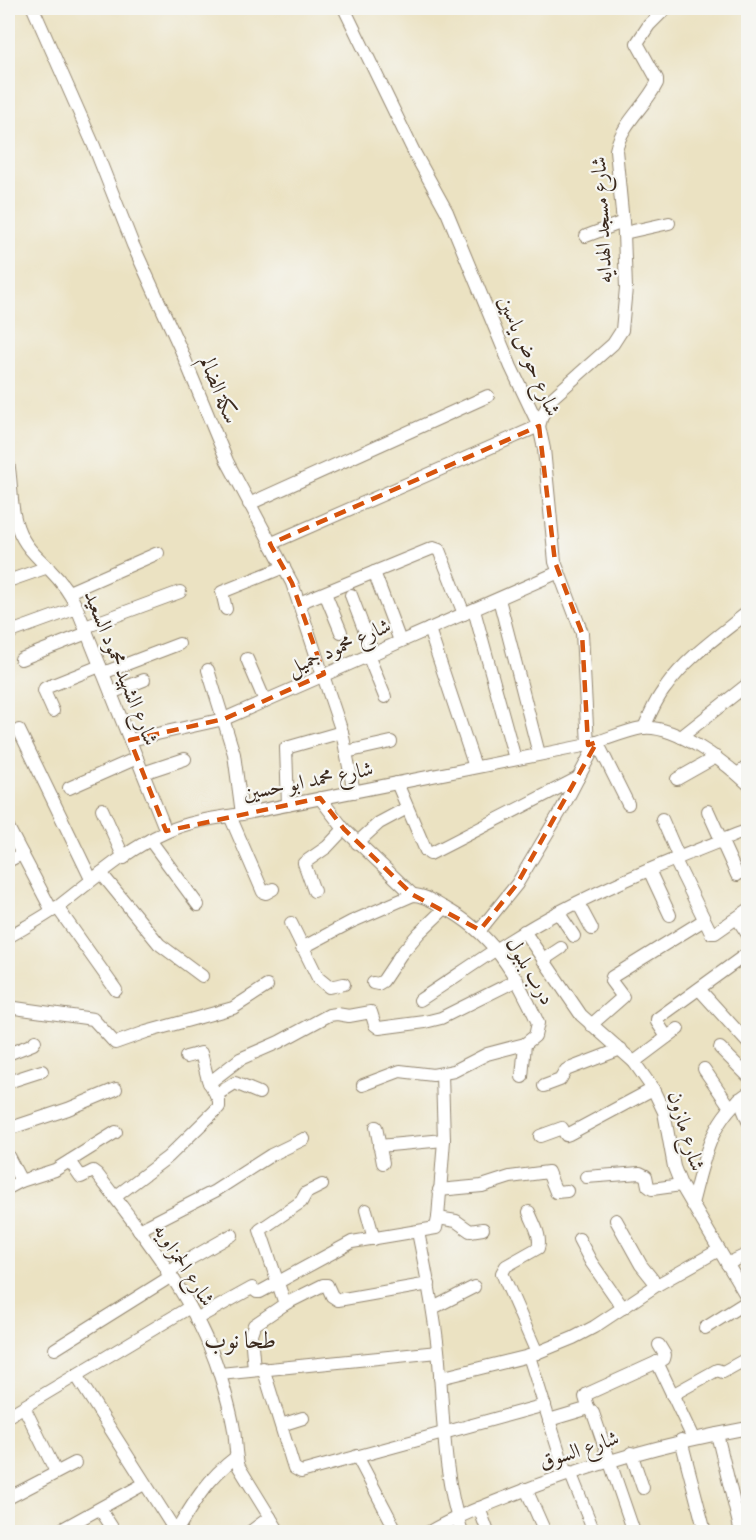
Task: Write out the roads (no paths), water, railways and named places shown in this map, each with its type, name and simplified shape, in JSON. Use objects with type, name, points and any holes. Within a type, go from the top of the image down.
[{"type":"street","name":"سكة الضالم","points":[[33,8],[227,461],[284,567],[299,603],[342,732],[354,792]]},
{"type":"street","name":"شارع حوض ياسين","points":[[344,8],[415,154],[447,212],[511,367],[540,426],[555,562],[582,633],[592,743]]},
{"type":"street","name":"شارع مسجد الهدايه","points":[[540,426],[551,399],[613,344],[622,330],[626,288],[624,227],[616,162],[618,138],[657,83],[637,43],[649,25],[666,8]]},
{"type":"street","points":[[586,236],[624,227],[669,224]]},
{"type":"street","points":[[249,504],[488,396]]},
{"type":"street","points":[[270,544],[540,426]]},
{"type":"street","name":"شارع الشهيد محمود السعيد","points":[[8,462],[11,504],[15,523],[28,547],[69,592],[77,608],[166,831]]},
{"type":"street","points":[[299,603],[430,549],[439,550],[469,612],[515,759]]},
{"type":"street","points":[[69,592],[158,553]]},
{"type":"street","points":[[8,581],[48,567]]},
{"type":"street","points":[[226,609],[222,592],[284,567]]},
{"type":"street","points":[[374,572],[400,641]]},
{"type":"street","name":"شارع محمود جميل","points":[[130,741],[224,719],[559,572]]},
{"type":"street","points":[[21,659],[180,592]]},
{"type":"street","points":[[325,592],[340,632]]},
{"type":"street","points":[[351,595],[385,697]]},
{"type":"street","points":[[499,599],[539,754]]},
{"type":"street","points":[[8,633],[77,608]]},
{"type":"street","points":[[748,612],[680,669],[665,687],[644,728],[681,737],[716,757],[748,784]]},
{"type":"street","points":[[429,629],[475,767]]},
{"type":"street","points":[[53,711],[45,688],[179,644]]},
{"type":"street","points":[[247,659],[265,700]]},
{"type":"street","points":[[208,670],[234,754],[236,815],[263,892],[273,890]]},
{"type":"street","points":[[111,693],[144,680]]},
{"type":"street","points":[[681,737],[748,684]]},
{"type":"street","name":"شارع محمد ابو حسين","points":[[8,937],[54,909],[96,876],[166,831],[203,820],[354,792],[592,743],[644,728]]},
{"type":"street","points":[[19,730],[96,876],[159,944],[202,976]]},
{"type":"street","points":[[288,805],[286,747],[342,732]]},
{"type":"street","points":[[346,752],[391,742]]},
{"type":"street","points":[[480,930],[513,890],[579,778],[592,743]]},
{"type":"street","points":[[592,743],[628,804]]},
{"type":"street","points":[[677,779],[716,757]]},
{"type":"street","points":[[69,788],[137,758]]},
{"type":"street","points":[[143,773],[185,759]]},
{"type":"street","points":[[738,774],[748,766]]},
{"type":"street","points":[[397,783],[426,851],[430,854],[579,778]]},
{"type":"street","points":[[302,948],[351,922],[413,895],[357,843],[320,798]]},
{"type":"street","points":[[357,843],[379,823],[407,808]]},
{"type":"street","points":[[102,809],[124,858]]},
{"type":"street","points":[[708,811],[737,874]]},
{"type":"street","points":[[662,819],[704,920],[713,933],[748,910]]},
{"type":"street","points":[[8,827],[54,909],[117,990]]},
{"type":"street","points":[[314,891],[304,863],[327,847],[344,829]]},
{"type":"street","points":[[420,1000],[524,931],[558,912],[649,870],[748,831]]},
{"type":"street","points":[[150,840],[198,905]]},
{"type":"street","points":[[8,861],[22,854]]},
{"type":"street","points":[[649,870],[670,915]]},
{"type":"street","name":"درب بلبول","points":[[413,895],[424,897],[463,917],[480,930],[496,950],[517,980],[538,1023],[535,1036],[525,1044]]},
{"type":"street","points":[[578,903],[592,929]]},
{"type":"street","points":[[373,983],[378,984],[383,981],[401,954],[445,908]]},
{"type":"street","points":[[558,912],[574,936]]},
{"type":"street","points":[[737,918],[748,935]]},
{"type":"street","points":[[591,1025],[623,997],[611,981],[612,976],[704,920]]},
{"type":"street","points":[[291,923],[318,978],[328,987],[344,984]]},
{"type":"street","name":"شارع مازون","points":[[524,931],[572,1003],[591,1025],[634,1062],[653,1089],[664,1112],[674,1167],[681,1185],[748,1300]]},
{"type":"street","points":[[543,960],[561,948]]},
{"type":"street","points":[[667,1037],[656,1020],[748,953]]},
{"type":"street","points":[[209,1083],[240,1059],[279,1042],[329,1015],[350,1016],[372,1012],[375,1025],[382,1028],[425,1022],[441,1018],[517,980]]},
{"type":"street","points":[[8,1007],[93,1019],[115,1043],[162,1027],[233,1008],[267,986]]},
{"type":"street","points":[[699,989],[748,1043]]},
{"type":"street","points":[[634,1062],[678,1029]]},
{"type":"street","points":[[8,1054],[33,1044],[35,1041]]},
{"type":"street","points":[[363,1085],[400,1071],[442,1075],[487,1054],[525,1044],[522,1077]]},
{"type":"street","points":[[720,1048],[748,1076]]},
{"type":"street","points":[[544,1086],[560,1080],[566,1070],[621,1049]]},
{"type":"street","points":[[115,1197],[168,1157],[214,1113],[220,1104],[209,1083],[201,1053],[186,1058]]},
{"type":"street","points":[[704,1069],[739,1100],[748,1121]]},
{"type":"street","points":[[8,1082],[42,1071]]},
{"type":"street","points":[[196,1319],[252,1288],[258,1292],[351,1242],[436,1228],[444,1140],[442,1075]]},
{"type":"street","points":[[216,1095],[236,1083],[259,1093]]},
{"type":"street","points":[[8,1129],[116,1089]]},
{"type":"street","points":[[540,1136],[562,1128],[568,1135],[653,1089]]},
{"type":"street","points":[[692,1204],[712,1138],[739,1100]]},
{"type":"street","points":[[375,1127],[382,1163]]},
{"type":"street","points":[[8,1188],[21,1181],[55,1170],[116,1132]]},
{"type":"street","points":[[139,1230],[215,1191],[271,1155],[304,1139]]},
{"type":"street","points":[[379,1146],[444,1140]]},
{"type":"street","points":[[8,1156],[21,1181]]},
{"type":"street","name":"شارع الحمزاويه","points":[[70,1161],[81,1177],[93,1171],[97,1174],[139,1230],[190,1307],[207,1340],[220,1374],[234,1430],[236,1457]]},
{"type":"street","points":[[439,1190],[482,1186],[510,1177],[548,1172],[556,1192],[567,1191]]},
{"type":"street","points":[[586,1177],[640,1173],[646,1176],[648,1186],[652,1189],[681,1185]]},
{"type":"street","points":[[285,1304],[260,1230],[301,1202],[306,1192],[322,1185]]},
{"type":"street","points":[[366,1210],[374,1239]]},
{"type":"street","points":[[529,1212],[539,1236],[538,1248],[506,1266],[502,1273],[533,1355],[549,1420],[568,1473],[594,1533]]},
{"type":"street","points":[[438,1218],[456,1221],[470,1231],[483,1229]]},
{"type":"street","points":[[616,1220],[641,1265],[657,1285]]},
{"type":"street","points":[[418,1232],[433,1308],[449,1479],[462,1533]]},
{"type":"street","points":[[55,1348],[232,1235]]},
{"type":"street","points":[[579,1239],[591,1262],[622,1308]]},
{"type":"street","points":[[440,1378],[533,1355],[573,1338],[657,1285],[719,1250]]},
{"type":"street","points":[[728,1264],[748,1254]]},
{"type":"street","points":[[429,1284],[338,1300],[332,1296],[325,1285],[285,1304],[254,1325],[251,1334],[259,1368],[281,1425],[294,1468],[301,1472],[545,1405]]},
{"type":"street","points":[[433,1308],[474,1287]]},
{"type":"street","points":[[705,1328],[748,1300]]},
{"type":"street","points":[[8,1416],[190,1307]]},
{"type":"street","points":[[634,1533],[610,1460],[585,1397],[665,1358],[659,1345]]},
{"type":"street","points":[[220,1374],[259,1368],[438,1352]]},
{"type":"street","points":[[672,1395],[717,1370],[723,1372],[748,1358]]},
{"type":"street","points":[[657,1362],[672,1395],[687,1439],[705,1533]]},
{"type":"street","points":[[76,1375],[176,1532],[200,1491],[236,1457],[239,1467],[279,1533]]},
{"type":"street","points":[[24,1407],[56,1473]]},
{"type":"street","points":[[549,1420],[588,1407]]},
{"type":"street","points":[[281,1425],[303,1418]]},
{"type":"street","name":"شارع السوق","points":[[429,1533],[457,1517],[568,1473],[631,1453],[687,1439],[748,1428]]},
{"type":"street","points":[[717,1434],[741,1533]]},
{"type":"street","points":[[631,1453],[643,1488]]},
{"type":"street","points":[[357,1456],[397,1533]]},
{"type":"street","points":[[8,1498],[75,1463]]},
{"type":"street","points":[[57,1533],[144,1484]]},
{"type":"street","points":[[526,1489],[545,1533]]},
{"type":"street","points":[[478,1508],[489,1533]]},
{"type":"street","points":[[100,1509],[115,1533]]},
{"type":"street","points":[[250,1533],[270,1517]]},
{"type":"district","name":"طحا نوب","points":[[240,1340]]}]
